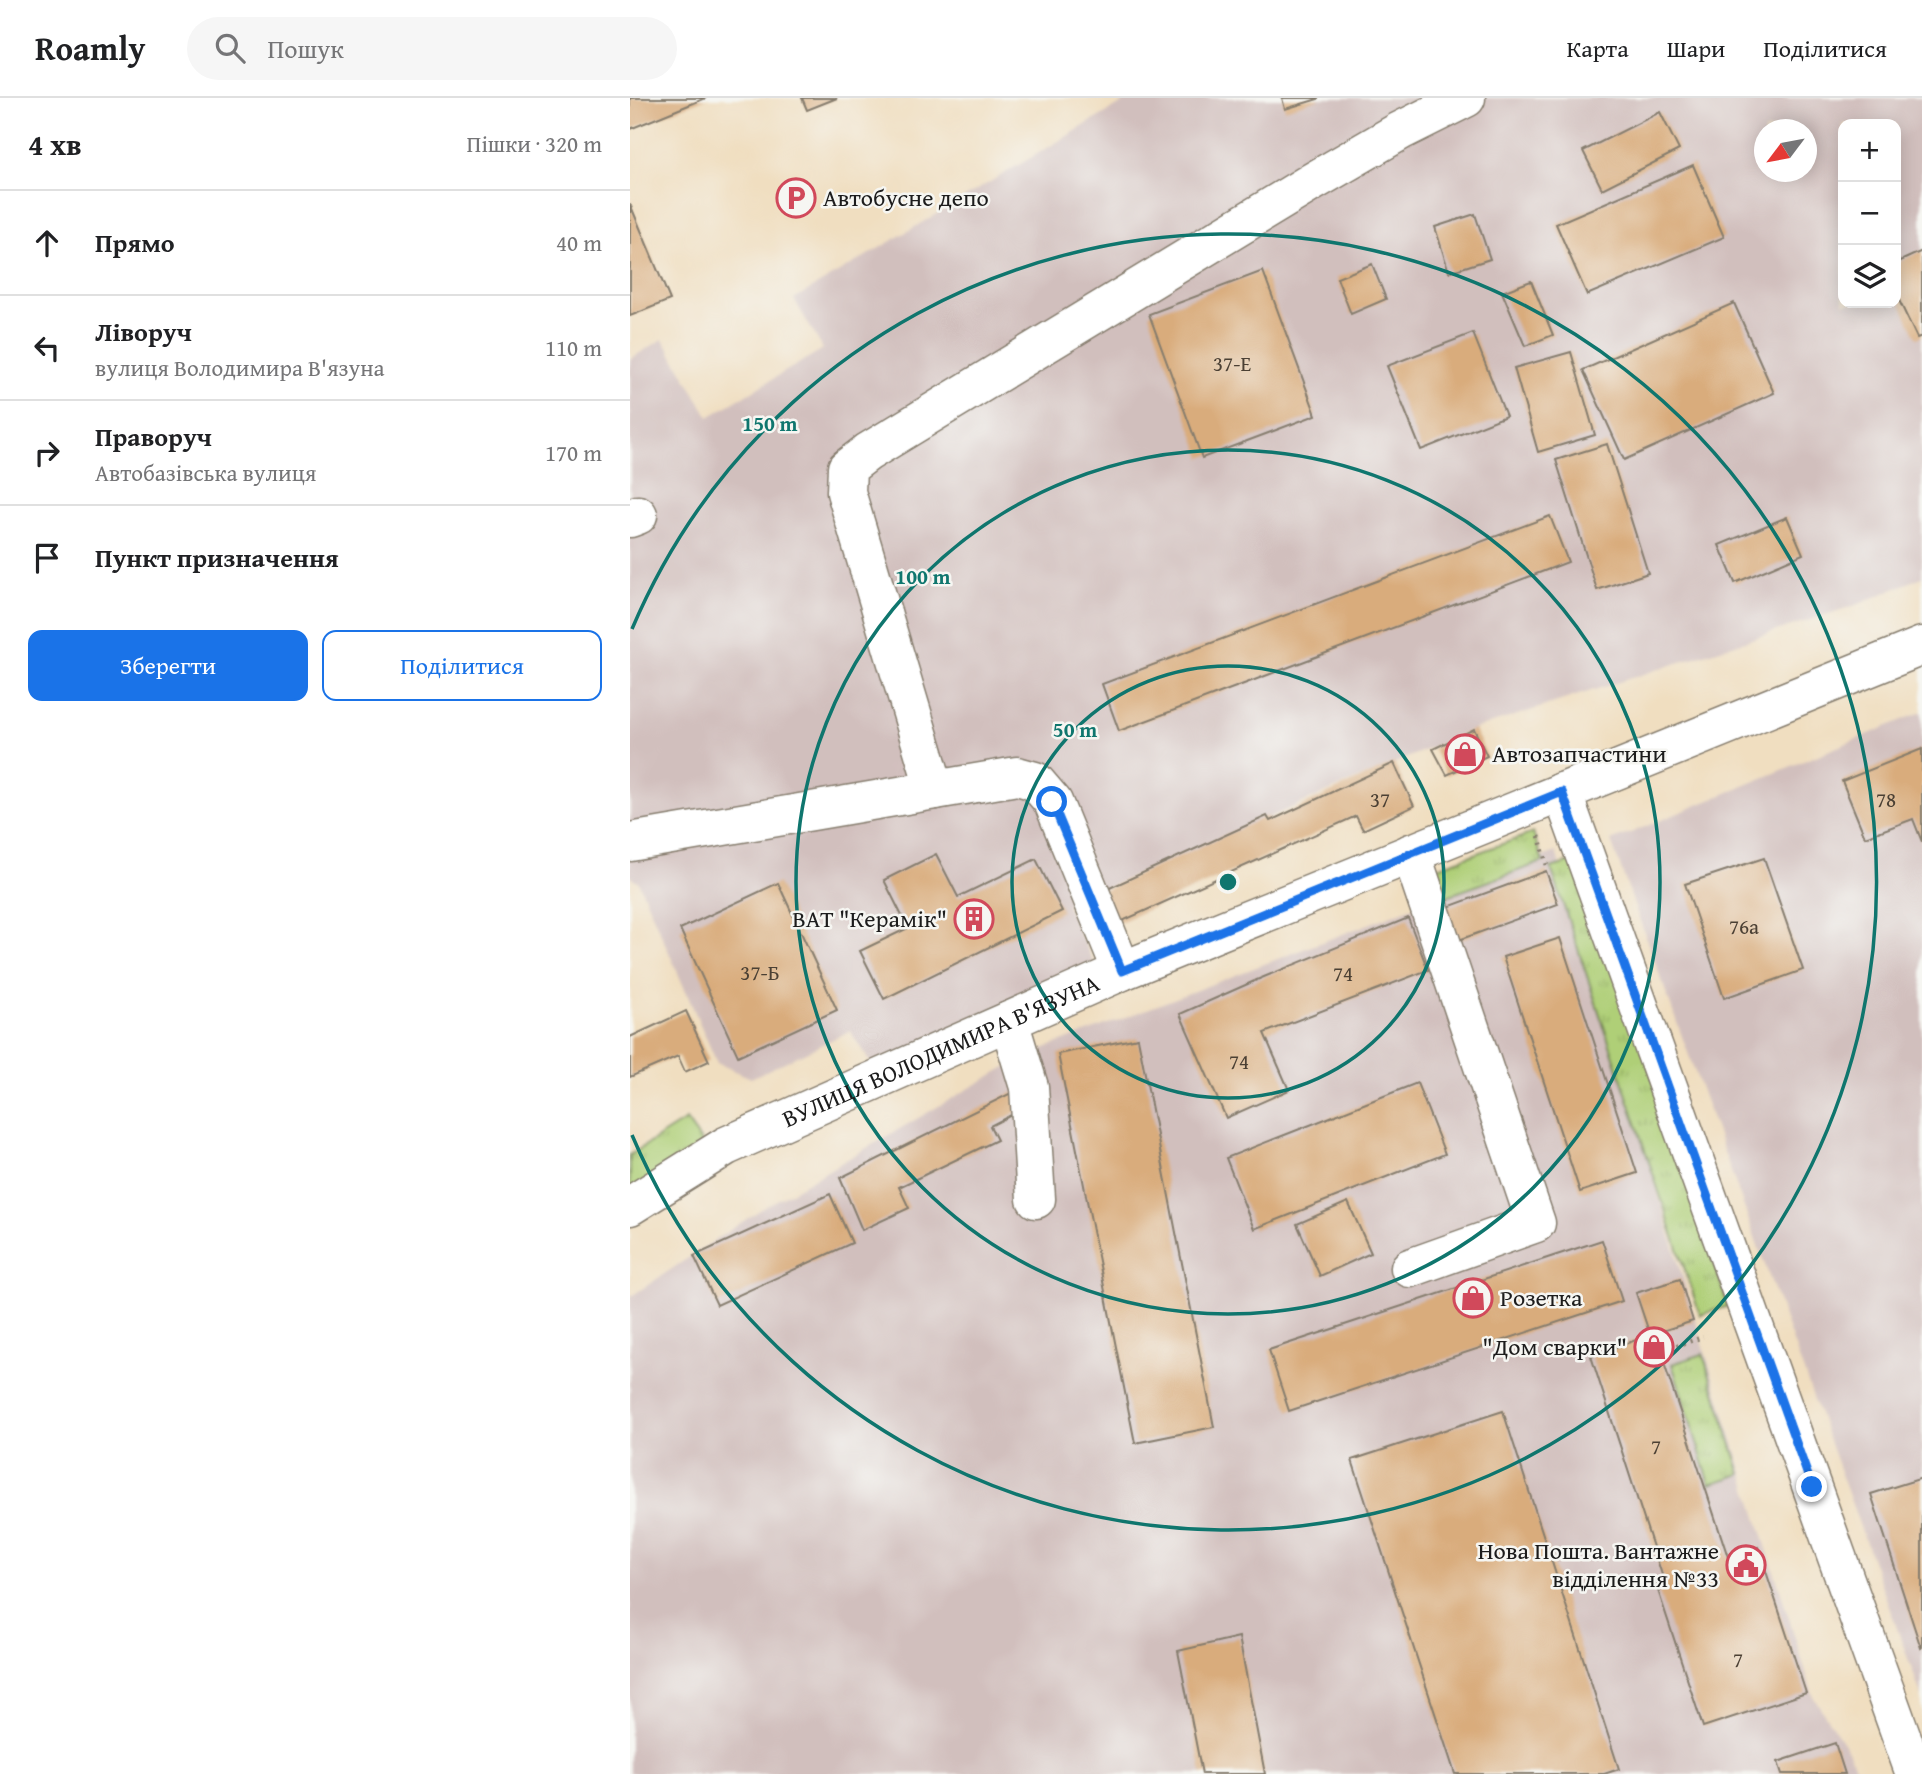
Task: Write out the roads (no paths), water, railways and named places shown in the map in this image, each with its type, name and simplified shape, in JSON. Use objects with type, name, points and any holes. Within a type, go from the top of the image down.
[{"type":"main road","points":[[935,790],[846,492],[847,468],[880,445],[1307,185],[1401,131],[1466,98]]},
{"type":"main road","name":"ВУЛИЦЯ ВОЛОДИМИРА В'ЯЗУНА","points":[[630,1206],[726,1146],[1122,971],[1922,646]]},
{"type":"main road","points":[[630,842],[1017,776],[1035,781],[1052,802],[1122,971]]},
{"type":"main road","points":[[1562,792],[1915,1774]]},
{"type":"main road","points":[[1410,1268],[1536,1223],[1411,853]]},
{"type":"main road","points":[[1009,1021],[1029,1087],[1036,1199]]},
{"type":"place","name":"Автобусне депо","points":[[796,198]]},
{"type":"place","name":"Автозапчастини","points":[[1465,754]]},
{"type":"place","name":"ВАТ \"Керамік\"","points":[[974,919]]},
{"type":"place","name":"Розетка","points":[[1473,1298]]},
{"type":"place","name":"\"Дом сварки\"","points":[[1654,1347]]},
{"type":"place","name":"Нова Пошта. Вантажне відділення №33","points":[[1746,1565]]}]
